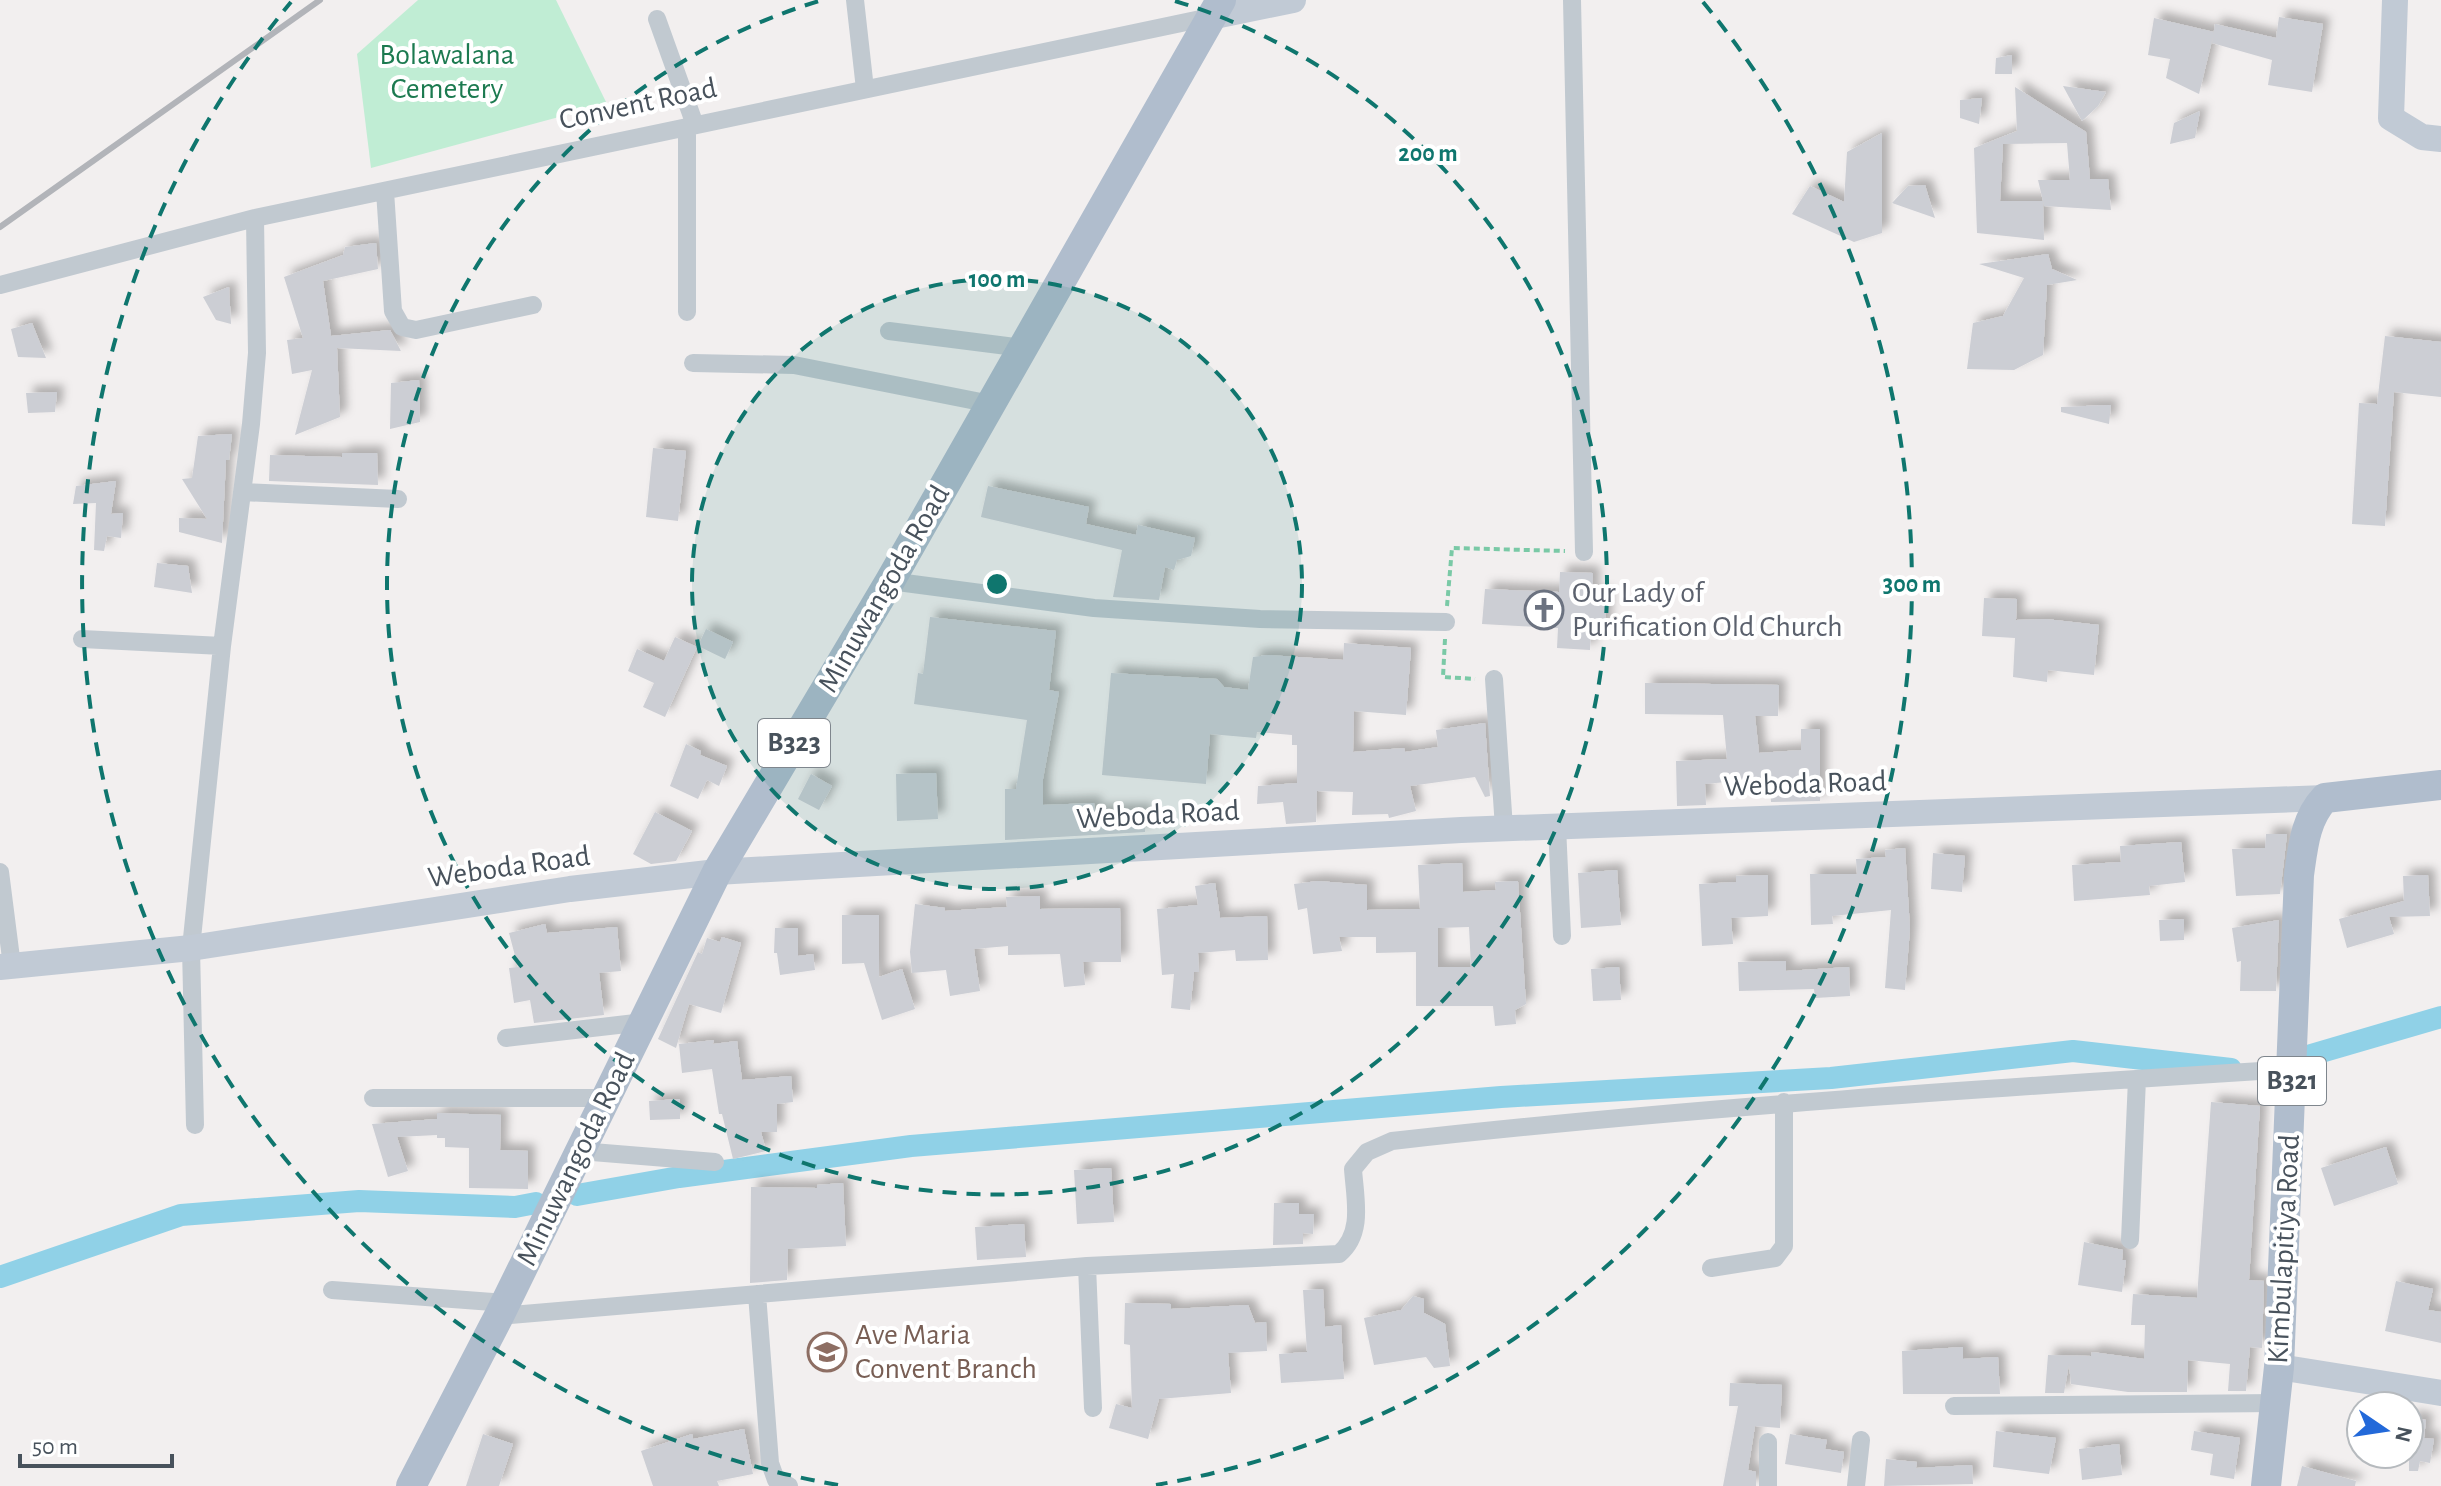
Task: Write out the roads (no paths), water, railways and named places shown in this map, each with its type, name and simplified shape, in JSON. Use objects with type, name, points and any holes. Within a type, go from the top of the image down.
[{"type":"main road","name":"Minuwangoda Road","points":[[411,1486],[503,1309],[717,872],[890,581],[1215,9]]},
{"type":"main road","points":[[2325,798],[2441,785]]},
{"type":"main road","name":"Kimbulapitiya Road","points":[[2266,1486],[2279,1367],[2299,875],[2313,810],[2325,798]]},
{"type":"street","points":[[855,0],[865,89]]},
{"type":"street","name":"Convent Road","points":[[0,285],[255,218],[865,89],[1215,9],[1293,0]]},
{"type":"street","points":[[1572,0],[1584,552]]},
{"type":"street","points":[[2395,0],[2391,118],[2422,137],[2441,139]]},
{"type":"street","points":[[657,19],[691,126],[687,312]]},
{"type":"street","points":[[385,191],[393,311],[402,327],[416,330],[533,305]]},
{"type":"street","points":[[195,1125],[191,948],[222,646],[257,353],[255,218]]},
{"type":"street","points":[[889,331],[1023,348]]},
{"type":"street","points":[[693,363],[794,365],[991,404]]},
{"type":"street","points":[[242,492],[398,499]]},
{"type":"street","points":[[890,581],[1094,608],[1260,619],[1446,622]]},
{"type":"street","points":[[82,639],[222,646]]},
{"type":"street","points":[[1494,679],[1504,828]]},
{"type":"street","name":"Weboda Road","points":[[6,967],[191,948],[570,889],[717,872],[1504,828],[2325,798]]},
{"type":"street","points":[[1557,826],[1562,936]]},
{"type":"street","points":[[0,872],[6,967]]},
{"type":"street","points":[[506,1038],[644,1022]]},
{"type":"street","points":[[332,1290],[503,1309],[757,1294],[1087,1266],[1339,1254],[1351,1244],[1356,1223],[1353,1169],[1367,1152],[1392,1141],[1611,1116],[1784,1102],[2293,1069]]},
{"type":"street","points":[[2130,1240],[2137,1079]]},
{"type":"street","points":[[373,1098],[607,1098]]},
{"type":"street","points":[[1711,1268],[1775,1258],[1784,1246],[1784,1102]]},
{"type":"street","points":[[580,1151],[715,1162]]},
{"type":"street","points":[[1087,1266],[1093,1408]]},
{"type":"street","points":[[757,1294],[770,1463],[776,1480],[789,1486]]},
{"type":"street","points":[[2279,1367],[2441,1393]]},
{"type":"street","points":[[1954,1406],[2276,1403]]},
{"type":"street","points":[[1856,1486],[1861,1440]]},
{"type":"street","points":[[1768,1442],[1768,1486]]},
{"type":"waterway","points":[[2311,1055],[2441,1017]]},
{"type":"waterway","points":[[577,1195],[679,1177],[911,1146],[1501,1097],[1831,1078],[2073,1051],[2231,1069]]},
{"type":"waterway","points":[[0,1277],[181,1215],[359,1201],[515,1207],[536,1203]]},
{"type":"railway","points":[[0,227],[320,0]]},
{"type":"place","name":"Our Lady of Purification Old Church","points":[[1544,610]]},
{"type":"place","name":"Ave Maria Convent Branch","points":[[827,1352]]},
{"type":"park label","name":"Bolawalana Cemetery","points":[[447,72]]}]
